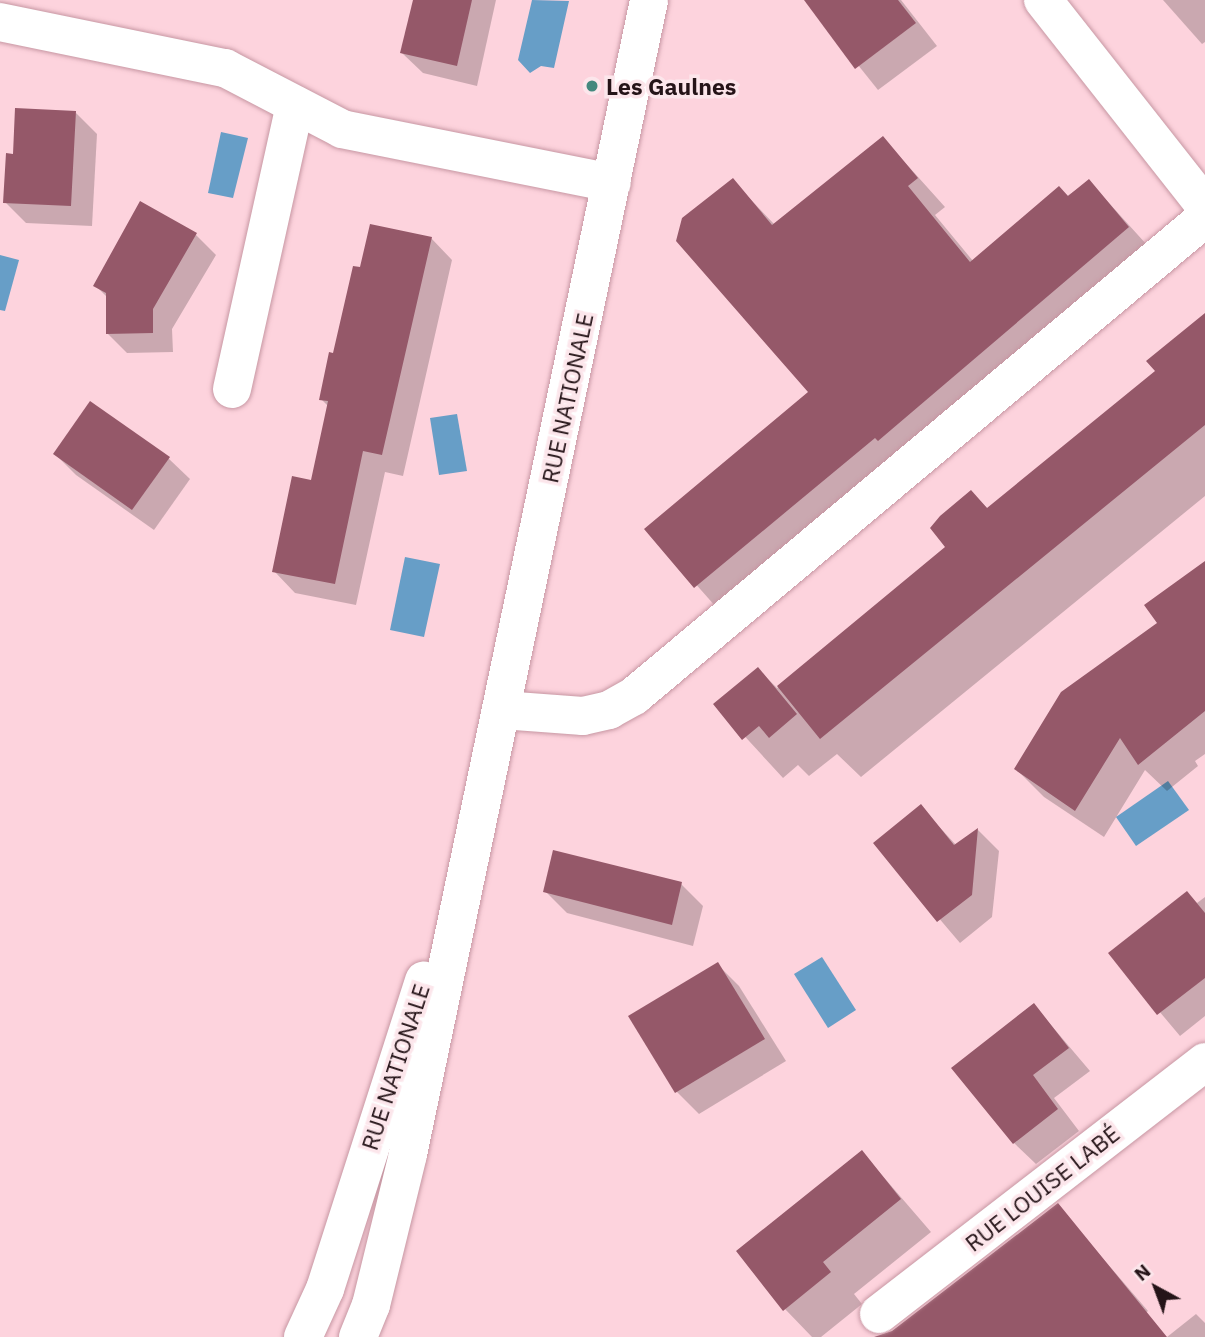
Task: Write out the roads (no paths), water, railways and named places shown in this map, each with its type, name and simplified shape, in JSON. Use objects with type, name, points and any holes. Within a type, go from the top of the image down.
[{"type":"street","name":"RUE NATIONALE","points":[[358,1337],[371,1305],[408,1154],[649,0]]},
{"type":"street","points":[[1043,0],[1205,206]]},
{"type":"street","points":[[0,22],[225,68],[342,129],[612,183]]},
{"type":"street","points":[[232,389],[295,105]]},
{"type":"street","points":[[502,710],[583,716],[609,710],[634,696],[1205,218]]},
{"type":"street","name":"RUE NATIONALE","points":[[303,1337],[325,1289],[485,795]]},
{"type":"street","name":"RUE LOUISE LABÉ","points":[[878,1314],[1205,1062]]},
{"type":"water","points":[[532,0],[569,1],[554,68],[541,66],[530,73],[518,60]]},
{"type":"water","points":[[221,132],[248,138],[233,198],[208,193]]},
{"type":"water","points":[[0,255],[19,260],[5,311],[0,310]]},
{"type":"water","points":[[457,414],[467,471],[439,475],[430,418]]},
{"type":"water","points":[[405,557],[440,564],[424,637],[390,630]]},
{"type":"water","points":[[1168,781],[1189,810],[1136,846],[1116,817]]},
{"type":"water","points":[[822,957],[856,1010],[828,1028],[794,974]]},
{"type":"place","name":"Les Gaulnes","points":[[592,86]]}]
